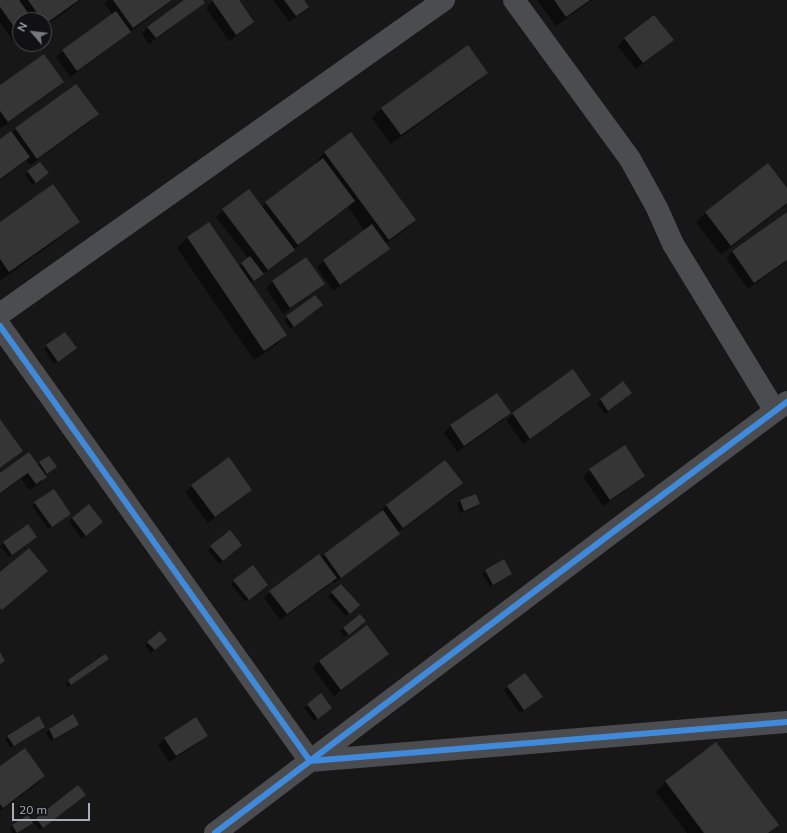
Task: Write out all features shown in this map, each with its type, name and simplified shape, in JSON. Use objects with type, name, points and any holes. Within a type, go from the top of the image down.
[{"type":"street","points":[[0,314],[444,0]]},
{"type":"street","points":[[215,833],[781,406],[672,244],[657,208],[630,159],[514,0]]},
{"type":"street","points":[[0,326],[310,761]]},
{"type":"street","points":[[310,761],[787,722]]},
{"type":"building","points":[[0,0],[19,0],[27,12],[12,12],[12,24],[0,7]]},
{"type":"building","points":[[28,0],[79,0],[52,19],[52,12],[36,12]]},
{"type":"building","points":[[113,0],[172,0],[133,28]]},
{"type":"building","points":[[184,0],[203,0],[205,3],[156,38],[147,27]]},
{"type":"building","points":[[212,0],[239,0],[254,22],[236,35]]},
{"type":"building","points":[[284,0],[304,0],[309,7],[296,16]]},
{"type":"building","points":[[554,0],[590,0],[566,17]]},
{"type":"building","points":[[116,11],[131,32],[77,71],[62,50]]},
{"type":"building","points":[[654,15],[674,40],[643,63],[624,38]]},
{"type":"building","points":[[468,45],[488,73],[401,135],[381,108]]},
{"type":"building","points":[[44,54],[64,82],[8,122],[0,111],[0,85]]},
{"type":"building","points":[[76,84],[99,114],[37,159],[15,128]]},
{"type":"building","points":[[11,131],[30,157],[0,179],[0,139]]},
{"type":"building","points":[[351,132],[416,220],[389,240],[324,152]]},
{"type":"building","points":[[323,158],[355,201],[298,245],[265,202]]},
{"type":"building","points":[[40,162],[49,173],[36,183],[27,171]]},
{"type":"building","points":[[768,163],[787,188],[787,203],[731,246],[705,212]]},
{"type":"building","points":[[53,184],[80,222],[9,272],[0,259],[0,222]]},
{"type":"building","points":[[249,189],[295,250],[268,270],[222,209]]},
{"type":"building","points":[[787,212],[787,260],[754,283],[732,251]]},
{"type":"building","points":[[209,222],[287,335],[264,351],[187,237]]},
{"type":"building","points":[[372,224],[390,249],[340,285],[323,260]]},
{"type":"building","points":[[250,256],[264,274],[254,281],[241,263]]},
{"type":"building","points":[[306,257],[325,284],[290,308],[272,281]]},
{"type":"building","points":[[315,295],[323,305],[294,327],[286,316]]},
{"type":"building","points":[[65,332],[77,348],[58,362],[46,345]]},
{"type":"building","points":[[573,369],[591,395],[530,439],[512,413]]},
{"type":"building","points":[[623,381],[632,393],[608,411],[600,399]]},
{"type":"building","points":[[497,393],[511,413],[464,446],[450,425]]},
{"type":"building","points":[[0,419],[23,451],[0,468]]},
{"type":"building","points":[[625,445],[645,476],[610,500],[589,469]]},
{"type":"building","points":[[29,452],[47,477],[36,484],[28,473],[0,493],[0,473]]},
{"type":"building","points":[[49,456],[57,467],[47,474],[39,462]]},
{"type":"building","points":[[229,457],[252,490],[215,517],[191,485]]},
{"type":"building","points":[[445,460],[463,483],[403,528],[386,505]]},
{"type":"building","points":[[54,489],[71,514],[52,527],[34,502]]},
{"type":"building","points":[[476,494],[480,504],[464,511],[460,500]]},
{"type":"building","points":[[89,504],[103,522],[86,536],[72,518]]},
{"type":"building","points":[[383,510],[400,534],[341,578],[324,554]]},
{"type":"building","points":[[28,524],[37,537],[12,555],[3,542]]},
{"type":"building","points":[[230,530],[242,545],[223,561],[210,546]]},
{"type":"building","points":[[29,548],[48,571],[2,610],[0,608],[0,572]]},
{"type":"building","points":[[319,554],[337,578],[287,614],[269,591]]},
{"type":"building","points":[[504,559],[512,574],[493,585],[485,570]]},
{"type":"building","points":[[253,565],[268,585],[249,600],[233,580]]},
{"type":"building","points":[[341,584],[360,605],[350,614],[331,592]]},
{"type":"building","points":[[360,614],[366,621],[349,635],[343,628]]},
{"type":"building","points":[[367,625],[389,654],[341,690],[319,661]]},
{"type":"building","points":[[160,631],[167,640],[155,650],[147,642]]},
{"type":"building","points":[[0,652],[5,661],[0,664]]},
{"type":"building","points":[[105,654],[109,659],[71,685],[68,680]]},
{"type":"building","points":[[525,673],[543,697],[524,710],[507,686]]},
{"type":"building","points":[[321,693],[332,708],[318,719],[307,704]]},
{"type":"building","points":[[73,714],[79,725],[54,739],[49,729]]},
{"type":"building","points":[[39,716],[45,727],[14,746],[7,736]]},
{"type":"building","points":[[196,717],[208,736],[176,756],[164,738]]},
{"type":"building","points":[[716,742],[779,825],[768,833],[704,833],[665,781]]},
{"type":"building","points":[[25,748],[45,776],[3,808],[0,804],[0,766]]},
{"type":"building","points":[[78,785],[86,795],[43,828],[36,818]]},
{"type":"building","points":[[28,815],[33,823],[17,833],[12,825]]},
{"type":"cycle path","points":[[0,326],[310,761],[787,402]]},
{"type":"cycle path","points":[[215,833],[310,761],[787,722]]}]
